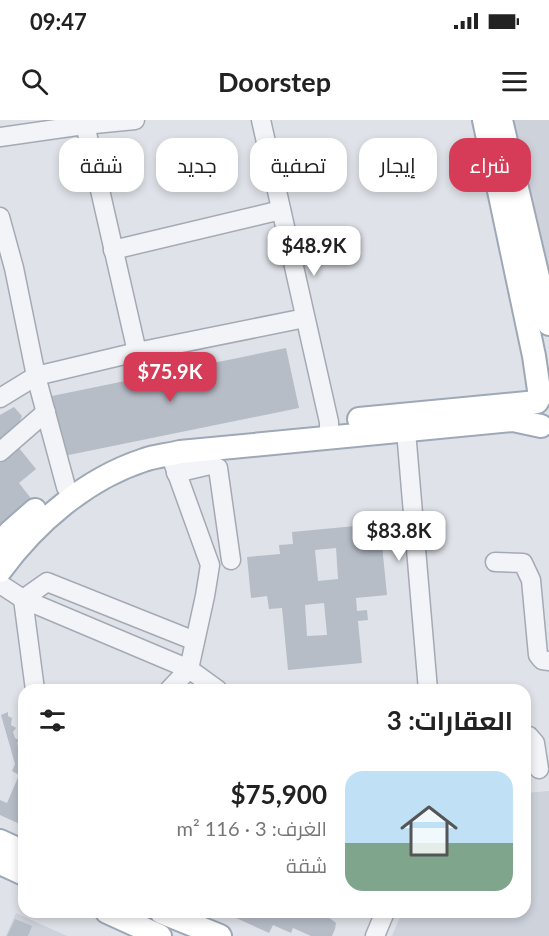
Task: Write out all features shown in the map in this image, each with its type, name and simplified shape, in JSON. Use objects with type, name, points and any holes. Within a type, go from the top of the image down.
[{"type":"main road","points":[[484,120],[542,396],[536,410],[545,429]]},
{"type":"main road","points":[[501,120],[549,324]]},
{"type":"main road","points":[[0,544],[10,532],[41,505],[70,492],[86,488],[116,471],[145,459],[173,464],[329,430],[542,396]]},
{"type":"main road","points":[[0,571],[32,532],[98,464],[127,451],[153,444],[187,438],[329,430],[406,431],[513,420],[545,429]]},
{"type":"main road","points":[[0,841],[18,849]]},
{"type":"main road","points":[[0,863],[18,871]]},
{"type":"main road","points":[[120,918],[160,936]]},
{"type":"main road","points":[[168,918],[183,930],[220,936]]},
{"type":"street","points":[[0,136],[84,122],[135,120]]},
{"type":"street","points":[[261,120],[329,430]]},
{"type":"street","points":[[84,122],[137,352]]},
{"type":"street","points":[[113,250],[281,210]]},
{"type":"street","points":[[0,217],[14,268],[36,376],[70,492]]},
{"type":"street","points":[[0,398],[36,376],[137,352],[305,318]]},
{"type":"street","points":[[0,452],[46,412]]},
{"type":"street","points":[[406,431],[427,684]]},
{"type":"street","points":[[175,684],[189,669],[206,596],[210,566],[173,464],[210,465],[218,468],[231,560]]},
{"type":"street","points":[[495,562],[523,563],[531,580],[538,655],[542,660],[549,661]]},
{"type":"street","points":[[23,599],[47,582],[195,642]]},
{"type":"street","points":[[0,584],[23,599],[189,669],[210,684]]},
{"type":"street","points":[[23,599],[35,684]]},
{"type":"street","points":[[531,738],[535,743],[538,769]]},
{"type":"street","points":[[375,936],[383,918]]},
{"type":"shaded area","points":[[514,120],[549,120],[549,291],[529,192],[531,192],[531,138],[518,138]]},
{"type":"shaded area","points":[[549,791],[549,936],[392,936],[400,918],[531,918],[531,792]]},
{"type":"shaded area","points":[[16,913],[18,918],[27,918],[67,936],[6,936]]},
{"type":"building","points":[[286,348],[299,408],[54,458],[42,398]]},
{"type":"building","points":[[14,407],[22,416],[17,428],[0,442],[0,415]]},
{"type":"building","points":[[19,448],[36,469],[19,483],[33,501],[0,528],[0,463]]},
{"type":"building","points":[[355,526],[356,537],[381,535],[387,595],[356,598],[357,611],[367,610],[368,620],[358,621],[362,663],[288,670],[282,608],[269,609],[267,596],[251,598],[247,557],[280,554],[279,545],[293,544],[292,532]],"holes":[[[336,548],[338,579],[318,581],[315,550]],[[324,603],[327,635],[307,636],[305,605]]]},
{"type":"building","points":[[8,712],[8,716],[12,718],[11,725],[16,728],[13,732],[18,740],[18,774],[12,771],[15,764],[1,715]]},
{"type":"building","points":[[18,777],[18,823],[0,815],[0,800],[7,803]]},
{"type":"building","points":[[236,918],[329,918],[336,923],[332,936],[311,936],[293,928],[291,933],[273,925],[269,933]]},
{"type":"building","points":[[15,919],[32,926],[28,936],[7,936]]}]
